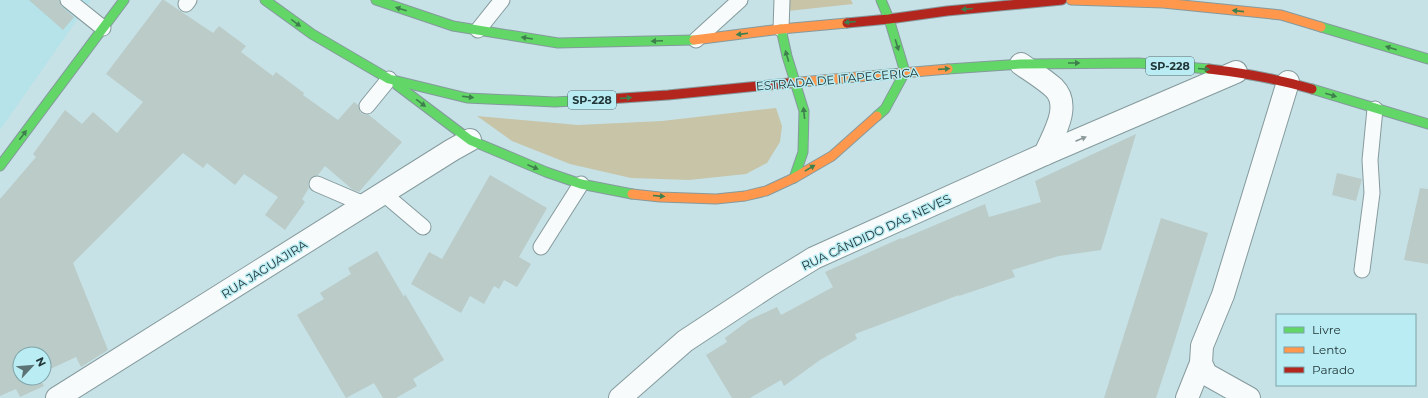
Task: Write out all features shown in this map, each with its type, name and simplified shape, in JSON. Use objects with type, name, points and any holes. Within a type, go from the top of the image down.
[{"type":"main road","points":[[0,166],[124,0]]},
{"type":"main road","name":"ESTRADA DE ITAPECERICA","points":[[265,0],[312,34],[389,79],[467,98],[555,102],[668,95],[905,72],[1021,64],[1139,63],[1236,72],[1288,82],[1428,124]]},
{"type":"main road","points":[[389,79],[470,140],[546,172],[581,184],[660,197],[716,199],[745,196],[766,191],[794,178],[832,156],[885,109],[905,72],[889,19],[880,0]]},
{"type":"main road","points":[[379,1],[453,26],[558,44],[696,40],[781,29],[1062,0]]},
{"type":"main road","points":[[1072,0],[1163,3],[1281,15]]},
{"type":"main road","points":[[1254,3],[1281,15],[1428,59]]},
{"type":"main road","points":[[781,29],[787,56],[804,110],[803,152],[794,178]]},
{"type":"street","points":[[1021,64],[1054,88],[1060,99],[1062,110],[1058,124],[1045,154]]},
{"type":"street","name":"RUA CÂNDIDO DAS NEVES","points":[[620,398],[686,341],[770,285],[814,258],[1045,154],[1236,72]]},
{"type":"street","points":[[1187,398],[1201,363],[1202,346],[1223,295],[1288,82]]},
{"type":"street","name":"RUA JAGUAJIRA","points":[[57,398],[470,140]]},
{"type":"street","points":[[1201,363],[1206,374],[1249,398]]},
{"type":"lane","points":[[68,0],[103,28]]},
{"type":"lane","points":[[478,30],[502,0]]},
{"type":"lane","points":[[696,40],[740,0]]},
{"type":"lane","points":[[781,29],[782,0]]},
{"type":"lane","points":[[367,106],[389,79]]},
{"type":"lane","points":[[1362,270],[1372,193],[1370,160],[1375,109]]},
{"type":"lane","points":[[317,184],[375,200],[424,227]]},
{"type":"lane","points":[[542,247],[581,184]]},
{"type":"shaded area","points":[[0,0],[91,0],[0,130]]},
{"type":"shaded area","points":[[788,0],[851,0],[853,4],[788,11]]},
{"type":"shaded area","points":[[776,108],[782,126],[780,142],[767,163],[746,174],[689,180],[631,178],[570,164],[512,141],[477,116],[578,125],[662,121]]},
{"type":"building","points":[[29,0],[59,0],[62,7],[74,17],[63,30]]},
{"type":"building","points":[[162,0],[164,0],[213,33],[219,26],[246,46],[241,52],[273,76],[276,72],[304,93],[303,95],[338,120],[354,102],[358,105],[361,113],[369,115],[402,142],[359,192],[353,190],[325,166],[318,175],[309,180],[309,188],[302,199],[305,202],[285,230],[265,215],[278,197],[244,174],[235,185],[207,163],[203,168],[183,153],[73,263],[108,350],[81,367],[76,357],[52,368],[52,346],[12,346],[12,386],[44,386],[20,397],[16,389],[0,396],[0,199],[36,157],[33,154],[65,110],[82,124],[93,112],[117,133],[143,102],[106,74]]},
{"type":"building","points":[[1136,134],[1101,250],[1059,256],[1012,270],[1015,277],[959,295],[855,334],[857,339],[820,360],[784,386],[781,380],[750,398],[732,398],[706,355],[727,342],[725,338],[749,320],[777,307],[781,315],[833,287],[825,272],[901,238],[902,239],[985,204],[989,217],[1041,202],[1035,181]]},
{"type":"building","points":[[1337,173],[1362,179],[1356,201],[1332,195]]},
{"type":"building","points":[[490,175],[547,208],[519,257],[531,264],[517,287],[504,280],[499,289],[494,286],[484,304],[470,296],[461,313],[411,284],[429,252],[442,259]]},
{"type":"building","points":[[1420,188],[1428,189],[1428,264],[1404,260]]},
{"type":"building","points":[[1161,218],[1208,233],[1174,343],[1156,398],[1104,398]]},
{"type":"building","points":[[377,251],[404,297],[405,294],[444,360],[413,379],[417,386],[396,398],[383,398],[374,383],[346,398],[297,315],[324,299],[320,293],[351,274],[348,268]]},
{"type":"traffic: fast","points":[[0,166],[124,0]]},
{"type":"traffic: fast","points":[[265,0],[312,34],[389,79],[467,98],[555,102],[608,99]]},
{"type":"traffic: fast","points":[[376,0],[453,26],[558,43],[694,40]]},
{"type":"traffic: fast","points":[[877,116],[885,109],[905,72],[889,19],[881,0]]},
{"type":"traffic: fast","points":[[1321,27],[1428,59]]},
{"type":"traffic: fast","points":[[781,29],[787,56],[804,111],[803,152],[794,178]]},
{"type":"traffic: fast","points":[[948,69],[1021,64],[1139,63],[1209,69]]},
{"type":"traffic: fast","points":[[397,85],[470,140],[546,172],[581,184],[632,194]]},
{"type":"traffic: fast","points":[[1312,89],[1428,124]]},
{"type":"traffic: slow","points":[[1071,0],[1163,3],[1281,15],[1321,27]]},
{"type":"traffic: slow","points":[[694,40],[781,29],[847,23]]},
{"type":"traffic: slow","points":[[789,83],[948,69]]},
{"type":"traffic: slow","points":[[632,194],[660,197],[716,199],[745,196],[766,191],[794,178],[832,156],[877,116]]},
{"type":"traffic: jam","points":[[847,23],[947,11],[1062,0]]},
{"type":"traffic: jam","points":[[1209,69],[1261,77],[1312,89]]},
{"type":"traffic: jam","points":[[608,99],[668,95],[789,83]]}]
